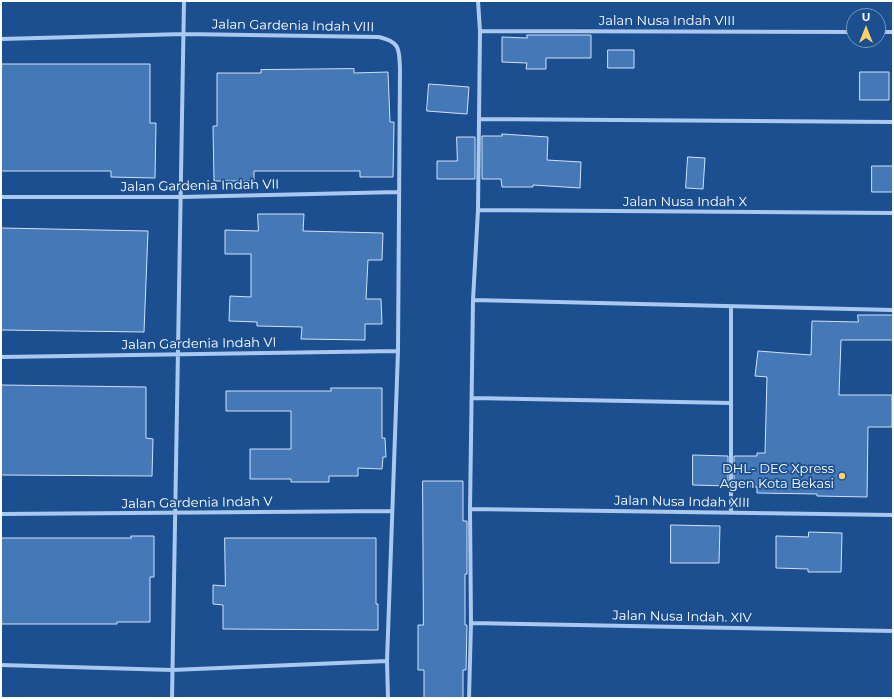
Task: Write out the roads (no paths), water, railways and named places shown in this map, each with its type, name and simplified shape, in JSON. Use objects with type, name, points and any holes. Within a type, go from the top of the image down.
[{"type":"street","points":[[172,698],[184,1]]},
{"type":"street","points":[[469,698],[471,623],[470,509],[473,300],[478,210],[480,31],[478,1]]},
{"type":"street","name":"Jalan Nusa Indah VIII","points":[[480,31],[846,32]]},
{"type":"street","name":"Jalan Gardenia Indah VIII","points":[[1,39],[184,34],[380,37],[388,39],[395,42],[398,47],[400,69],[399,192]]},
{"type":"street","points":[[479,119],[893,122]]},
{"type":"street","points":[[388,698],[387,661],[398,351],[399,192]]},
{"type":"street","name":"Jalan Gardenia Indah VII","points":[[1,197],[180,197],[399,192]]},
{"type":"street","name":"Jalan Nusa Indah X","points":[[478,210],[893,213]]},
{"type":"street","points":[[473,300],[893,310]]},
{"type":"street","points":[[732,307],[732,512]]},
{"type":"street","name":"Jalan Gardenia Indah VI","points":[[1,357],[398,351]]},
{"type":"street","points":[[472,398],[732,402]]},
{"type":"street","name":"Jalan Nusa Indah XIII","points":[[470,509],[893,514]]},
{"type":"street","name":"Jalan Gardenia Indah V","points":[[1,514],[392,511]]},
{"type":"street","name":"Jalan Nusa Indah. XIV","points":[[471,623],[893,631]]},
{"type":"street","points":[[1,665],[172,670],[387,661]]},
{"type":"place","name":"DHL- DEC Xpress Agen Kota Bekasi","points":[[842,476]]}]
